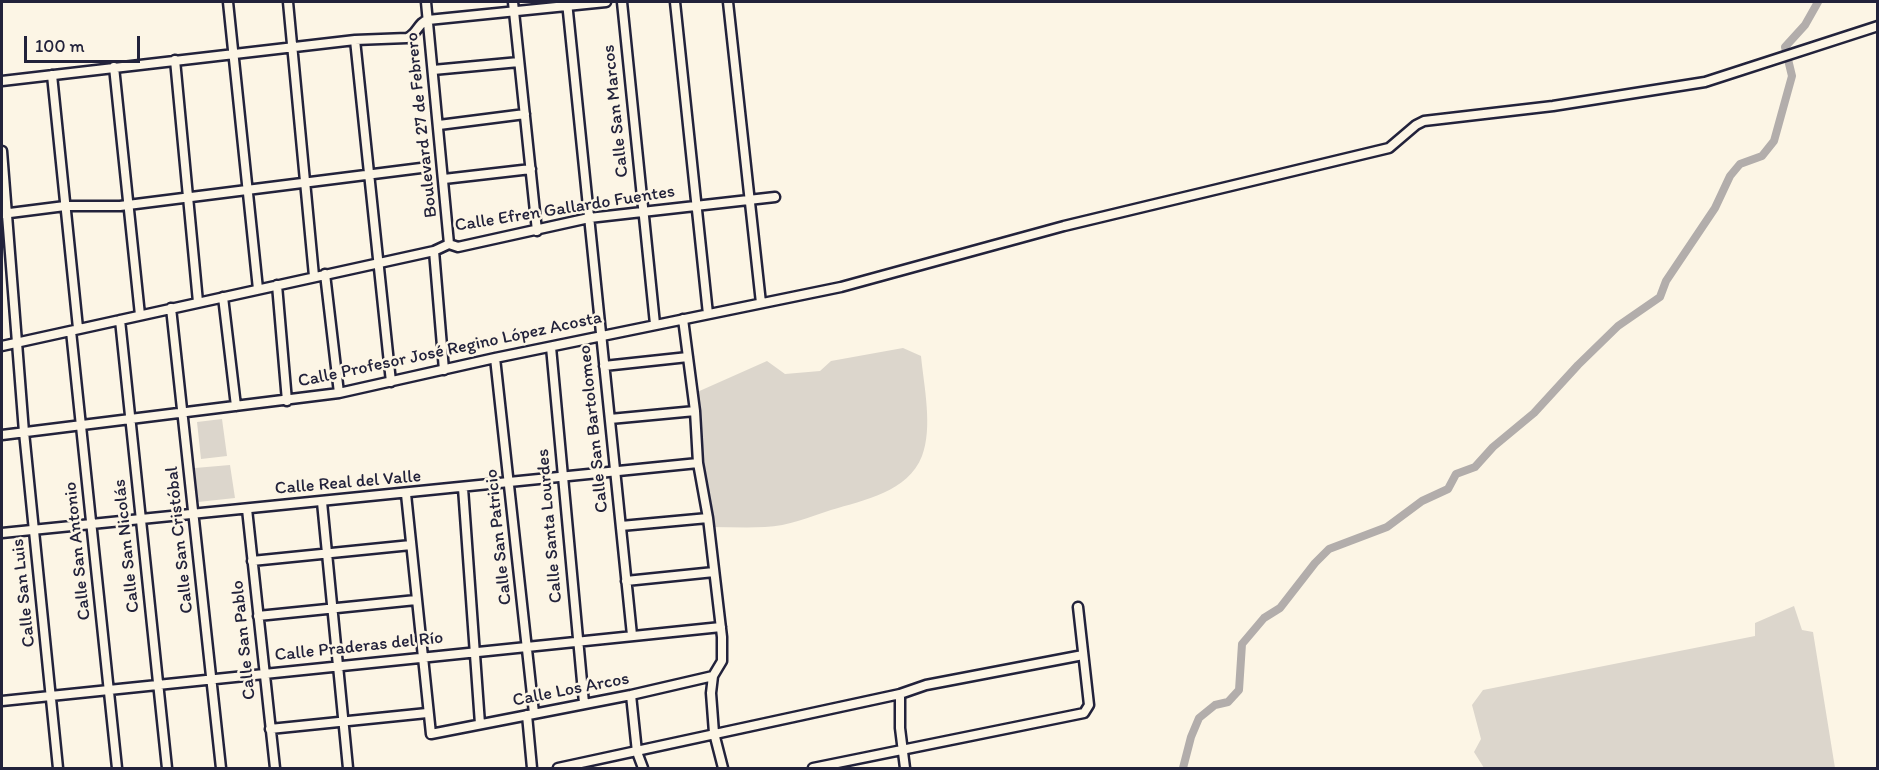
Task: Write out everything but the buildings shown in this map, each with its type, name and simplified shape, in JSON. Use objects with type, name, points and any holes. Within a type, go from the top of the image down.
[{"type":"street","points":[[228,2],[258,289]]},
{"type":"street","points":[[288,2],[314,276]]},
{"type":"street","name":"Boulevard 27 de Febrero","points":[[426,2],[449,244]]},
{"type":"street","points":[[2,81],[355,40],[410,37],[422,22],[428,20],[514,6],[606,2]]},
{"type":"street","name":"Calle San Marcos","points":[[622,2],[655,324]]},
{"type":"street","points":[[675,2],[708,314]]},
{"type":"street","points":[[728,2],[761,303]]},
{"type":"street","name":"Calle San Bartolomeo","points":[[567,3],[632,635]]},
{"type":"street","points":[[514,6],[537,231]]},
{"type":"street","name":"Calle Profesor José Regino López Acosta","points":[[2,435],[339,393],[655,324],[841,287],[1064,226],[1389,148],[1416,125],[1425,121],[1553,106],[1706,82],[1878,26]]},
{"type":"street","points":[[355,40],[391,382]]},
{"type":"street","points":[[175,60],[198,302]]},
{"type":"street","points":[[433,70],[519,62]]},
{"type":"street","points":[[114,67],[140,315]]},
{"type":"street","name":"Calle San Antonio","points":[[52,75],[65,206],[81,425],[117,768]]},
{"type":"street","points":[[439,125],[525,114]]},
{"type":"street","name":"Calle San Luis","points":[[2,151],[5,213],[24,432],[58,768]]},
{"type":"street","points":[[5,213],[65,206],[86,207],[188,198],[421,168]]},
{"type":"street","points":[[444,179],[531,169]]},
{"type":"street","name":"Calle Efren Gallardo Fuentes","points":[[2,346],[434,251],[449,244],[458,247],[589,218],[775,197]]},
{"type":"street","points":[[434,251],[444,370]]},
{"type":"street","points":[[325,274],[339,393]]},
{"type":"street","points":[[277,285],[287,400]]},
{"type":"street","points":[[223,297],[236,406]]},
{"type":"street","name":"Calle San Cristóbal","points":[[171,308],[221,768]]},
{"type":"street","points":[[683,319],[695,411],[698,463],[708,518],[721,627],[722,661],[713,676],[711,693],[714,733],[723,768]]},
{"type":"street","name":"Calle San Nicolás","points":[[120,320],[167,768]]},
{"type":"street","name":"Calle Santa Lourdes","points":[[550,347],[584,703]]},
{"type":"street","points":[[604,366],[688,357]]},
{"type":"street","name":"Calle San Patricio","points":[[495,358],[527,646],[532,768]]},
{"type":"street","points":[[610,419],[695,411]]},
{"type":"street","name":"Calle Real del Valle","points":[[2,533],[698,463]]},
{"type":"street","points":[[463,488],[477,651],[480,724]]},
{"type":"street","points":[[270,729],[428,713],[406,494]]},
{"type":"street","points":[[322,502],[348,768]]},
{"type":"street","name":"Calle San Pablo","points":[[247,509],[275,768]]},
{"type":"street","points":[[621,526],[708,518]]},
{"type":"street","points":[[252,561],[411,545]]},
{"type":"street","points":[[626,581],[714,572]]},
{"type":"street","points":[[258,616],[416,600]]},
{"type":"street","points":[[813,768],[1084,714],[1089,705],[1078,607]]},
{"type":"street","name":"Calle Praderas del Río","points":[[2,701],[577,640],[721,627]]},
{"type":"street","points":[[558,768],[900,694],[927,685],[1083,655]]},
{"type":"street","name":"Calle Los Arcos","points":[[428,713],[433,734],[631,695],[713,676]]},
{"type":"street","points":[[900,694],[900,728],[905,768]]},
{"type":"street","points":[[631,695],[637,752],[643,768]]},
{"type":"shaded area","points":[[903,348],[921,356],[927,420],[922,456],[907,478],[884,493],[791,523],[765,527],[710,527],[705,518],[695,393],[767,361],[785,374],[820,371],[831,361]]},
{"type":"shaded area","points":[[222,419],[227,456],[201,459],[197,422]]},
{"type":"shaded area","points":[[230,465],[235,498],[198,502],[195,468]]},
{"type":"shaded area","points":[[1794,606],[1802,630],[1813,632],[1835,768],[1484,768],[1474,752],[1481,739],[1472,705],[1483,690],[1755,636],[1755,623]]},
{"type":"waterway","points":[[1183,768],[1191,737],[1199,718],[1215,705],[1228,702],[1239,690],[1242,644],[1264,618],[1280,608],[1315,563],[1329,549],[1387,527],[1422,501],[1448,489],[1456,474],[1475,467],[1493,447],[1534,413],[1618,326],[1660,297],[1666,281],[1715,208],[1730,176],[1740,164],[1762,156],[1774,141],[1792,76],[1785,47],[1805,25],[1818,2]]}]
